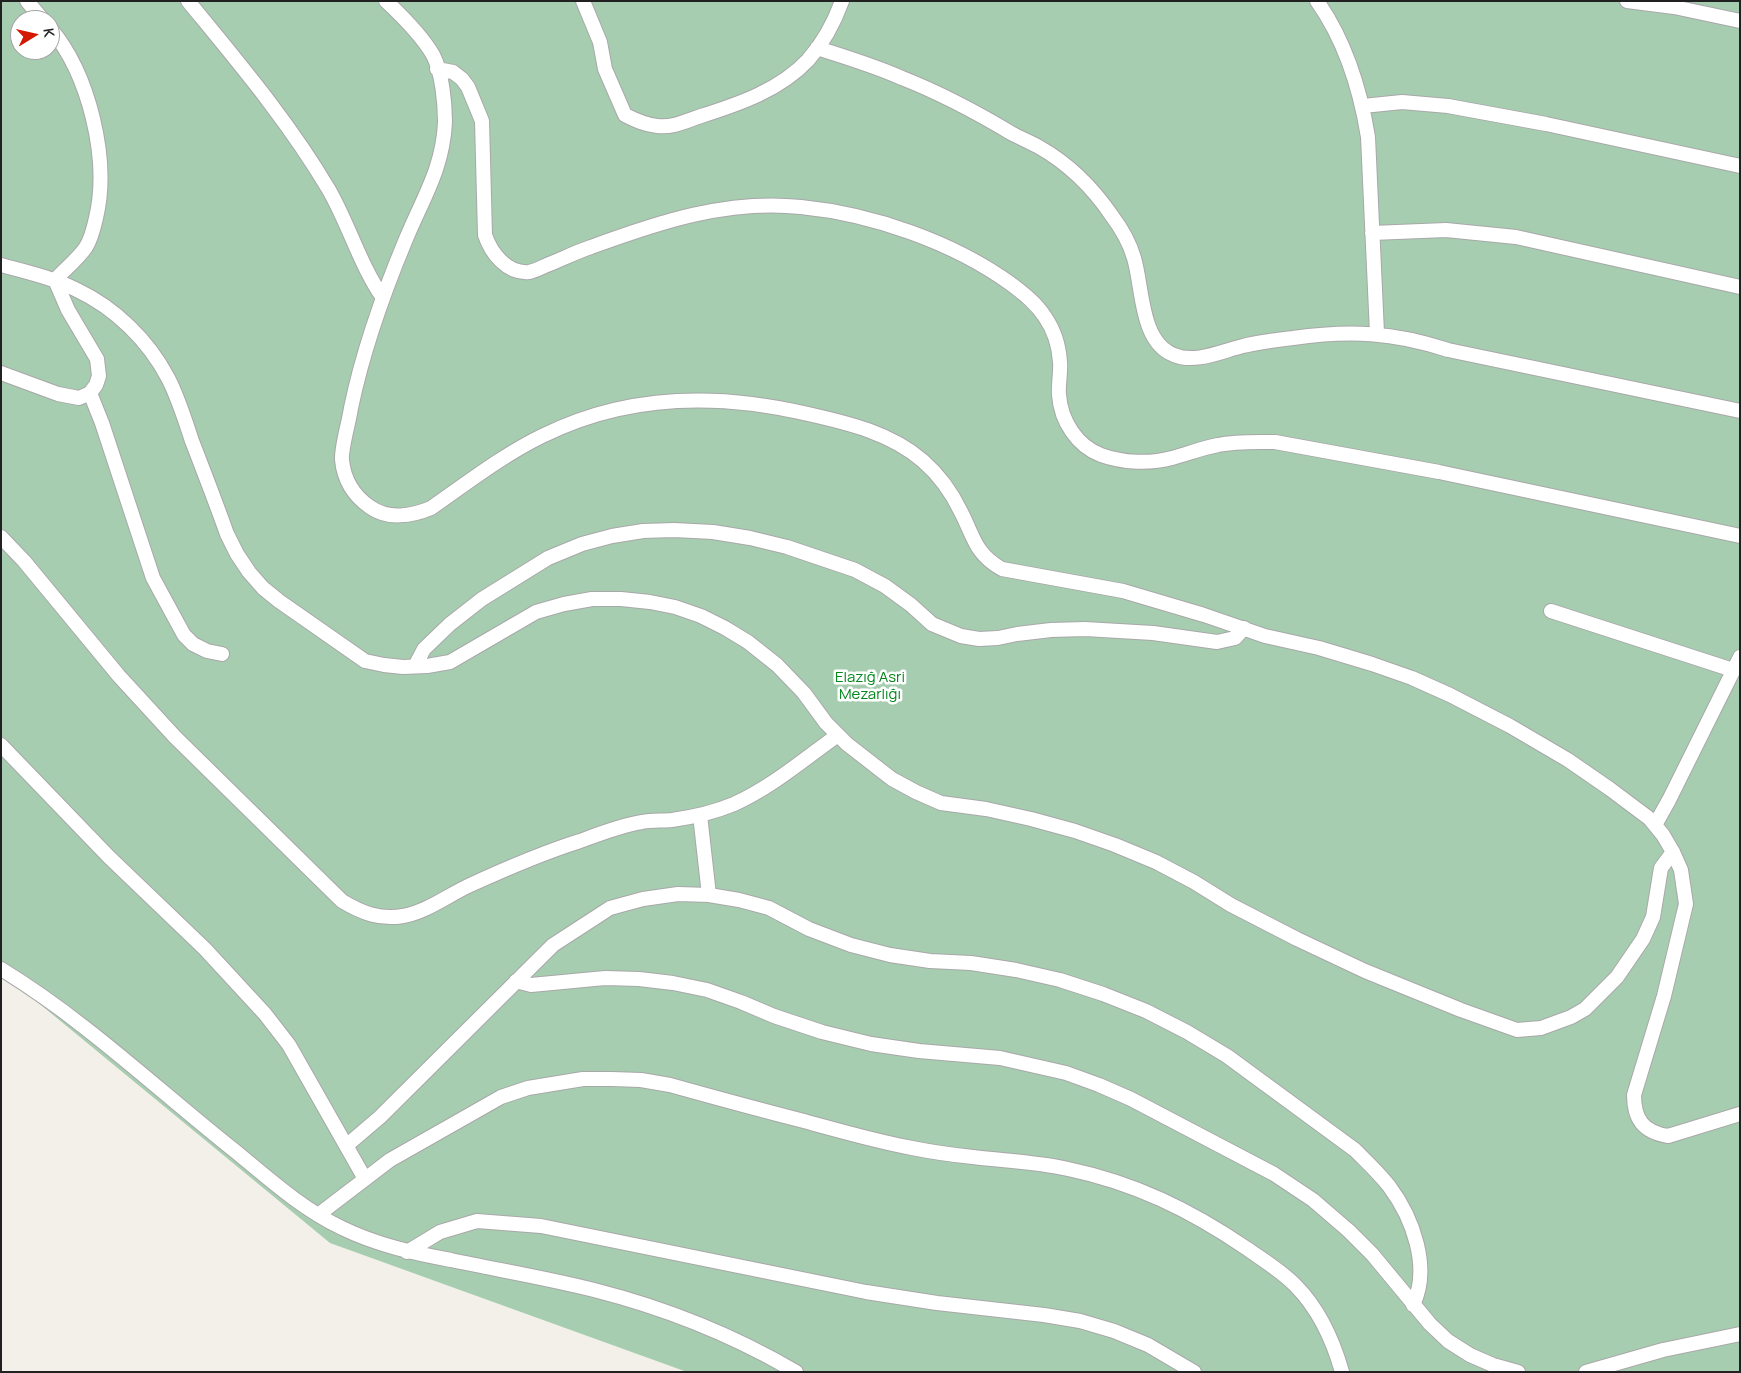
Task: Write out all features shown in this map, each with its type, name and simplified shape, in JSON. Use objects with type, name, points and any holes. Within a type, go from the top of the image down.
[{"type":"lane","points":[[188,1],[270,102],[302,146],[330,192],[371,281],[383,298]]},
{"type":"lane","points":[[386,1],[404,18],[433,56],[438,68],[444,99],[445,120],[438,168],[406,238],[383,298],[369,338],[354,398],[342,458],[344,474],[360,501],[374,510],[387,515],[418,514],[431,508],[511,453],[542,436],[574,422],[607,411],[674,400],[708,400],[788,409],[834,420],[884,436],[904,447],[923,461],[939,478],[956,502],[977,548],[986,559],[1002,569],[1123,591],[1265,636],[1319,648],[1412,678],[1510,726],[1568,760],[1650,820],[1663,835],[1673,852],[1680,870],[1686,904],[1664,996],[1634,1095],[1634,1108],[1638,1120],[1647,1129],[1657,1134],[1668,1136],[1679,1134],[1689,1128],[1740,1114]]},
{"type":"lane","points":[[583,1],[600,42],[605,69],[625,115],[640,123],[657,126],[683,124],[731,107],[786,80],[807,60],[825,38],[836,18],[842,1]]},
{"type":"lane","points":[[1317,1],[1326,13],[1343,46],[1355,76],[1363,106],[1368,137],[1377,333]]},
{"type":"lane","points":[[1628,1],[1682,9],[1740,21]]},
{"type":"lane","points":[[55,280],[86,247],[94,228],[98,209],[100,174],[95,130],[87,99],[75,69],[60,42]]},
{"type":"lane","points":[[817,48],[874,67],[942,95],[1062,162],[1100,199],[1120,226],[1134,257],[1148,326],[1154,339],[1164,350],[1174,356],[1196,358],[1245,346],[1295,337],[1377,333],[1401,336],[1448,350],[1604,384],[1740,411]]},
{"type":"lane","points":[[438,68],[454,72],[462,79],[468,88],[482,121],[485,235],[488,246],[495,255],[503,263],[516,270],[530,272],[590,247],[700,212],[770,205],[828,210],[895,227],[933,241],[1003,278],[1034,302],[1046,318],[1059,350],[1059,394],[1061,409],[1066,422],[1085,446],[1100,455],[1134,462],[1153,462],[1218,445],[1275,442],[1440,472],[1740,536]]},
{"type":"lane","points":[[1363,106],[1402,102],[1448,106],[1546,124],[1740,166]]},
{"type":"lane","points":[[1372,233],[1446,230],[1516,237],[1740,287]]},
{"type":"lane","points":[[1,265],[55,280],[84,293],[116,315],[137,334],[154,355],[168,379],[236,554],[254,578],[279,601],[365,661],[384,665],[415,666],[450,662],[536,612],[592,599],[621,599],[676,607],[701,616],[748,642],[777,665],[804,692],[826,723],[870,763],[892,779],[933,800],[1031,819],[1116,845],[1156,862],[1273,926],[1365,971],[1445,1004],[1517,1030],[1541,1028],[1571,1018],[1585,1009],[1617,977],[1643,939],[1653,917],[1662,868],[1673,852]]},
{"type":"lane","points":[[1,373],[58,394],[79,398],[90,393],[96,385],[99,376],[97,359],[68,310],[55,280]]},
{"type":"lane","points":[[90,393],[105,431],[153,578],[184,635],[194,644],[207,651],[222,654]]},
{"type":"lane","points":[[415,666],[424,649],[450,624],[482,599],[548,558],[582,544],[612,536],[643,531],[713,532],[787,547],[855,570],[885,586],[911,605],[932,624],[946,631],[970,638],[998,638],[1016,634],[1085,628],[1153,633],[1217,642],[1235,638],[1244,628]]},
{"type":"lane","points":[[1,537],[24,561],[119,676],[175,737],[342,901],[359,911],[378,916],[405,916],[518,864],[579,841],[642,822],[700,815],[733,804],[764,789],[838,735]]},
{"type":"lane","points":[[1551,611],[1733,670]]},
{"type":"lane","points":[[1655,825],[1670,800],[1740,657]]},
{"type":"lane","points":[[1,745],[109,857],[205,949],[265,1014],[289,1045],[365,1179]]},
{"type":"lane","points":[[700,815],[709,895]]},
{"type":"lane","points":[[346,1146],[380,1118],[552,944],[610,908],[678,894],[709,895],[740,900],[770,908],[809,929],[851,945],[890,955],[930,961],[971,963],[1016,970],[1060,980],[1146,1011],[1187,1032],[1227,1056],[1354,1150],[1374,1168],[1390,1187],[1404,1209],[1413,1232],[1419,1256],[1420,1281],[1418,1294],[1413,1305]]},
{"type":"lane","points":[[1,969],[94,1036],[295,1200],[318,1215],[373,1241],[407,1252],[593,1290],[642,1303],[733,1338],[796,1372]]},
{"type":"lane","points":[[516,981],[531,985],[614,978],[673,983],[708,990],[782,1019],[822,1032],[871,1044],[919,1051],[1000,1058],[1066,1073],[1091,1082],[1131,1099],[1274,1174],[1313,1200],[1372,1254],[1394,1278],[1413,1305],[1448,1341],[1470,1355],[1493,1365],[1518,1372]]},
{"type":"lane","points":[[318,1215],[390,1160],[501,1097],[528,1088],[556,1083],[603,1079],[641,1080],[670,1085],[856,1136],[912,1148],[970,1157],[1066,1168],[1138,1188],[1214,1226],[1274,1266],[1296,1286],[1314,1308],[1327,1330],[1342,1372]]},
{"type":"lane","points":[[407,1252],[440,1232],[477,1222],[541,1226],[866,1292],[1080,1321],[1148,1345],[1194,1372]]},
{"type":"lane","points":[[1586,1372],[1663,1350],[1740,1334]]},
{"type":"green space","name":"Elazığ Asri Mezarlığı","points":[[1,1],[1740,1],[1740,1372],[687,1372],[330,1243],[1,972]]}]
